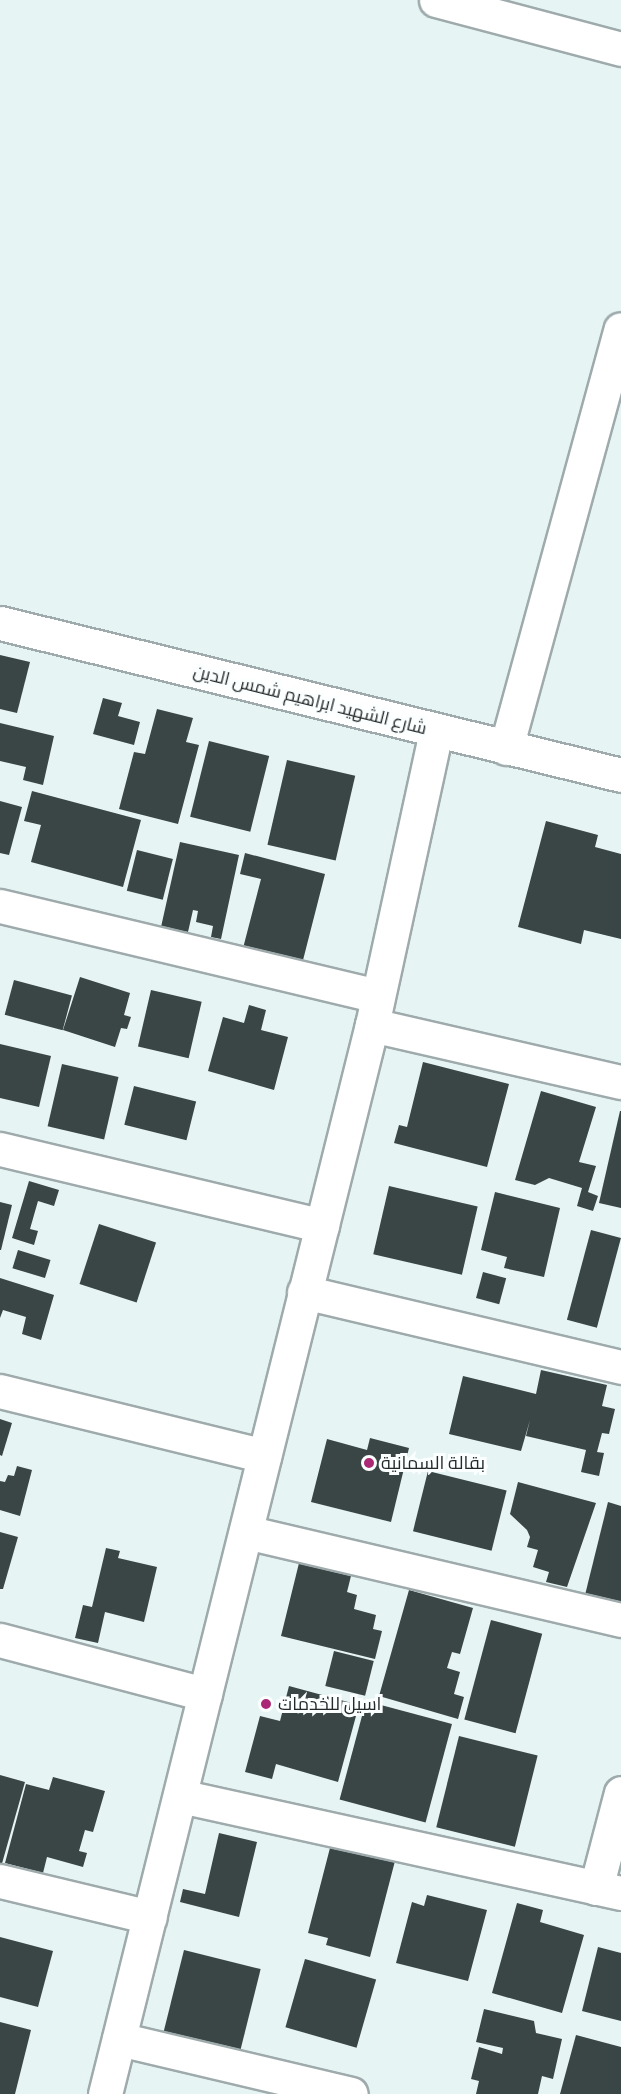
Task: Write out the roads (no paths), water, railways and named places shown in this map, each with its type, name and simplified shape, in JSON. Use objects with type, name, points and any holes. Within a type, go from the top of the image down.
[{"type":"street","points":[[436,0],[621,49]]},
{"type":"street","points":[[506,748],[621,329]]},
{"type":"street","name":"شارع الشهيد ابراهيم شمس الدين","points":[[0,623],[436,732],[621,775]]},
{"type":"street","points":[[105,2094],[322,1226],[374,1010],[436,732]]},
{"type":"street","points":[[0,906],[374,1010],[621,1082]]},
{"type":"street","points":[[0,1149],[322,1226]]},
{"type":"street","points":[[304,1292],[621,1367]]},
{"type":"street","points":[[0,1391],[264,1456]]},
{"type":"street","points":[[246,1532],[621,1620]]},
{"type":"street","points":[[0,1640],[205,1694]]},
{"type":"street","points":[[180,1796],[609,1891],[621,1793]]},
{"type":"street","points":[[0,1881],[150,1917]]},
{"type":"street","points":[[119,2038],[351,2094]]},
{"type":"place","name":"بقالة السمانية","points":[[369,1463]]},
{"type":"place","name":"اسيل للخدمات","points":[[266,1704]]}]
